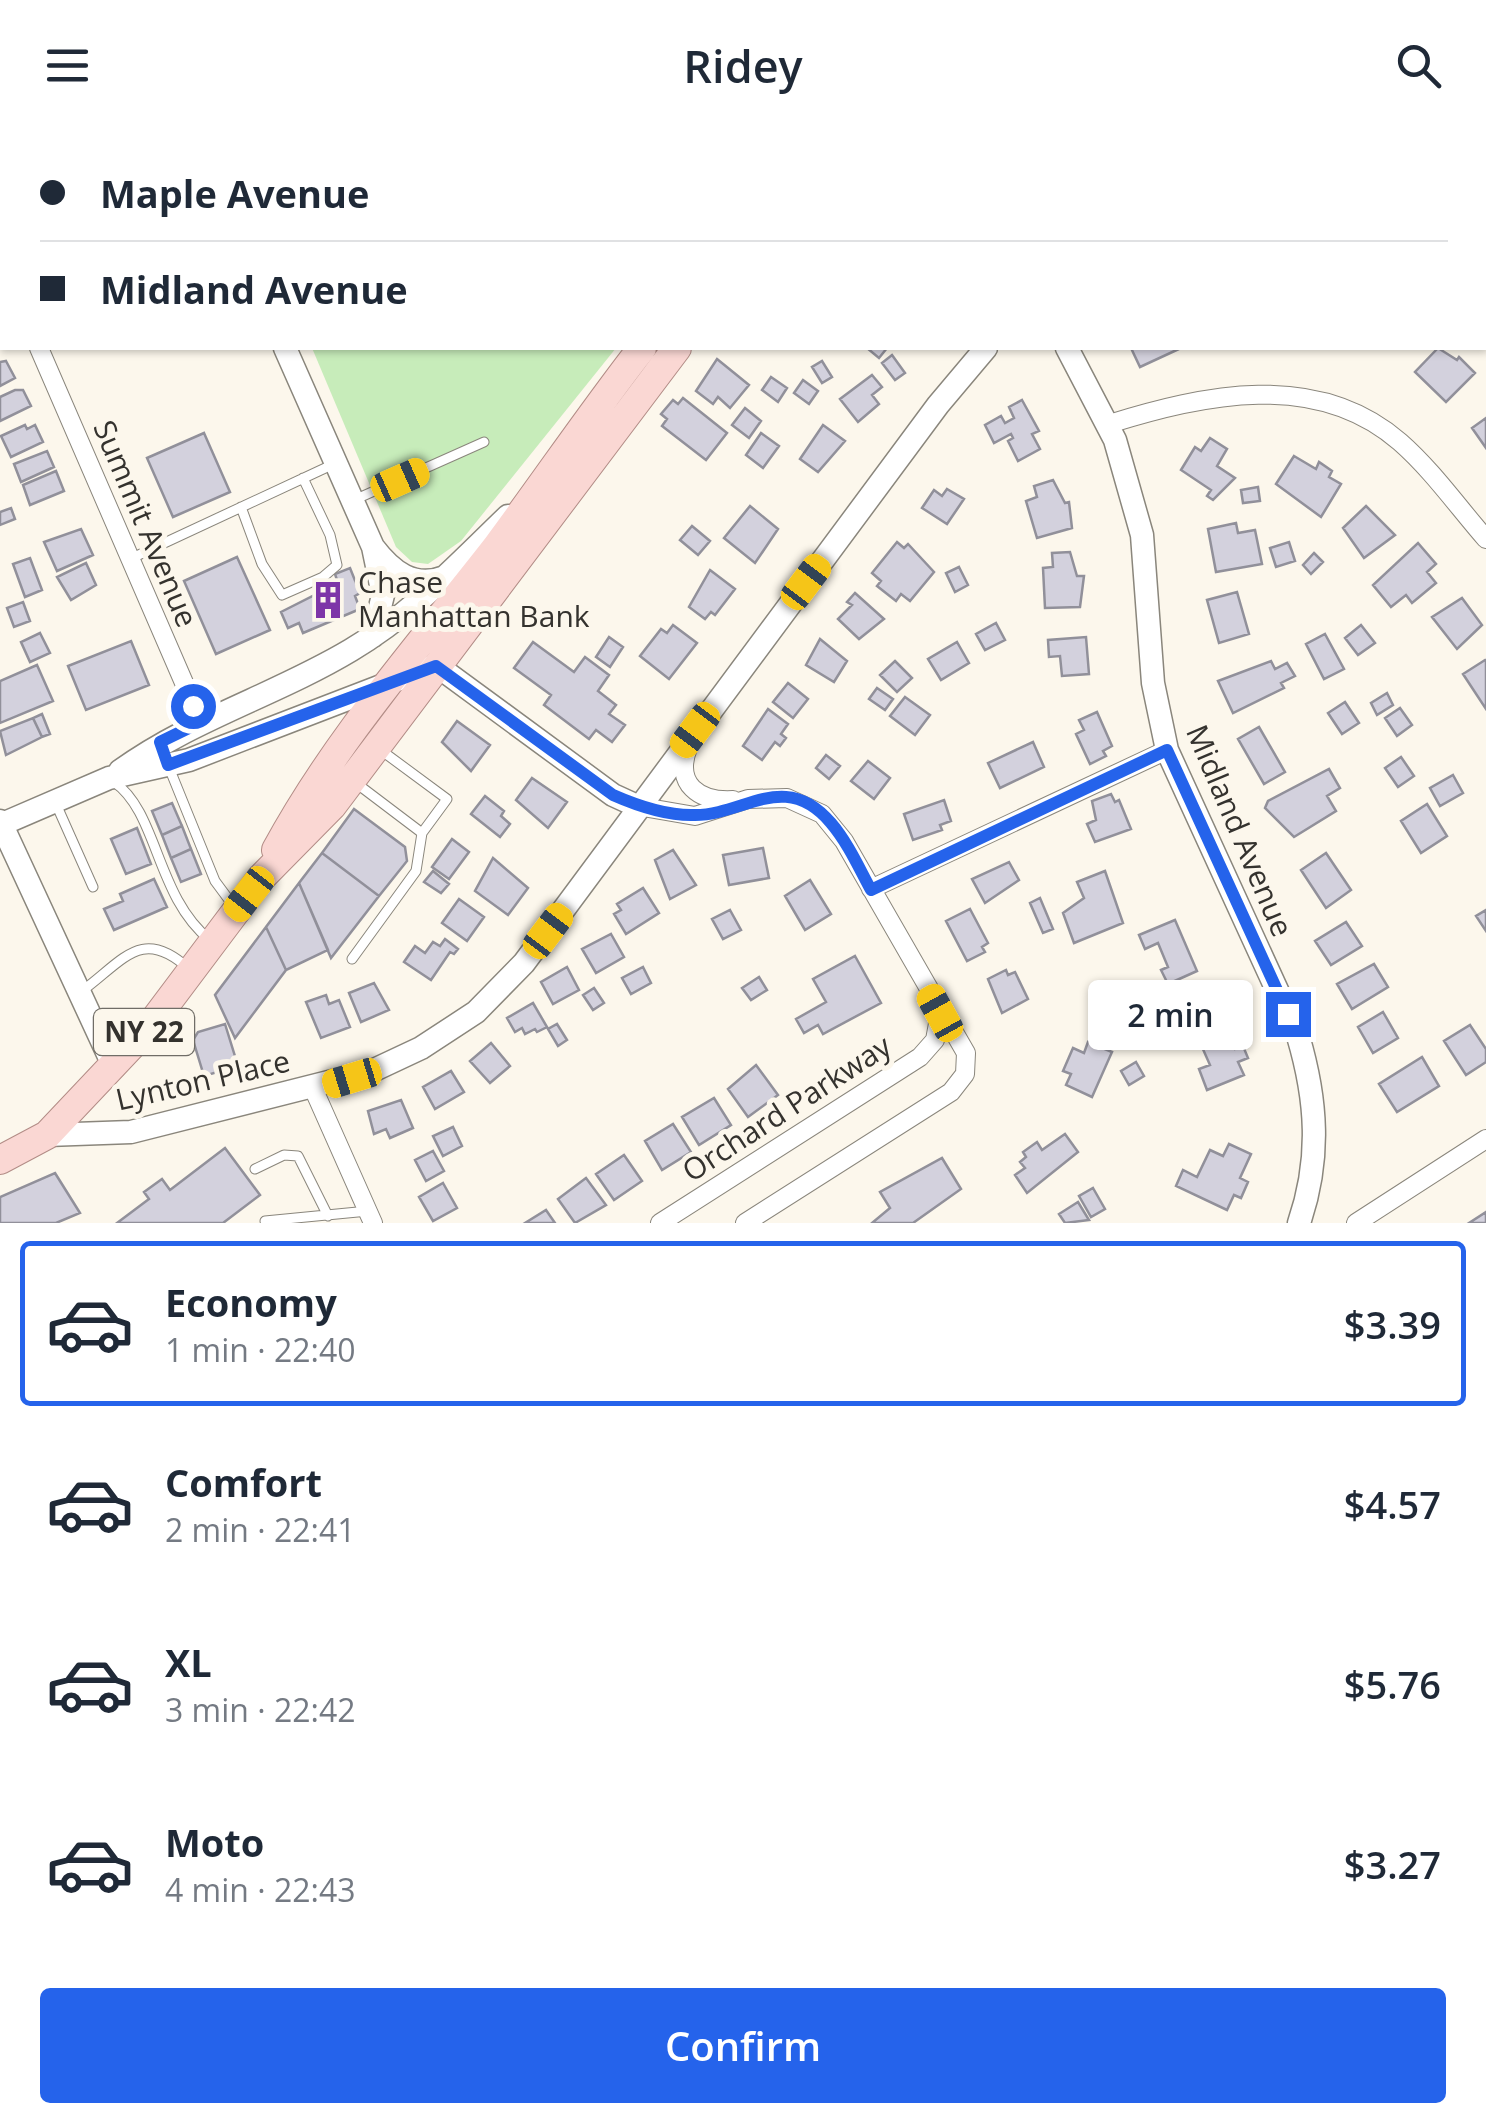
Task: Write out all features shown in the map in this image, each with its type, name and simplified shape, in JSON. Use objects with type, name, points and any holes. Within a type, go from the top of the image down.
[{"type":"main road","name":"NY 22","points":[[261,878],[304,800],[640,350]]},
{"type":"main road","name":"NY 22","points":[[0,1160],[47,1135],[114,1067],[261,878],[332,806],[674,350]]},
{"type":"street","name":"Summit Avenue","points":[[40,350],[201,722]]},
{"type":"street","points":[[286,350],[373,547],[383,596],[373,636]]},
{"type":"street","name":"Lynton Place","points":[[47,1135],[132,1132],[313,1088],[395,1062],[476,1012],[524,963],[938,405],[984,350]]},
{"type":"street","name":"Midland Avenue","points":[[1068,350],[1108,424],[1142,534],[1153,682],[1167,750],[1298,1036],[1311,1078],[1315,1158],[1299,1223]]},
{"type":"street","points":[[1108,424],[1186,402],[1252,392],[1280,394],[1344,410],[1397,439],[1486,539]]},
{"type":"street","points":[[109,778],[160,742],[373,636],[404,616],[535,490]]},
{"type":"street","points":[[373,547],[406,578],[425,583],[448,576]]},
{"type":"street","points":[[114,1067],[0,823],[109,778],[168,765],[436,666],[613,795],[637,806],[695,816],[748,800]]},
{"type":"street","points":[[695,730],[684,758],[690,788],[709,799],[788,798],[822,814],[844,842],[940,1013],[958,1035],[968,1063],[960,1083],[745,1223]]},
{"type":"street","points":[[871,890],[1167,750]]},
{"type":"street","name":"Orchard Parkway","points":[[660,1223],[920,1057],[936,1040],[940,1013]]},
{"type":"street","points":[[313,1088],[370,1217]]},
{"type":"street","points":[[1356,1223],[1486,1139]]},
{"type":"lane","points":[[352,500],[484,442]]},
{"type":"lane","points":[[130,559],[336,463]]},
{"type":"lane","points":[[241,507],[262,564],[282,595],[323,577],[337,565],[330,535],[304,478]]},
{"type":"lane","points":[[160,742],[215,881],[236,910]]},
{"type":"lane","points":[[352,960],[416,871],[422,833],[447,799],[376,746]]},
{"type":"lane","points":[[109,778],[132,796],[182,912],[212,942]]},
{"type":"lane","points":[[352,780],[422,833]]},
{"type":"lane","points":[[55,801],[93,887]]},
{"type":"lane","points":[[80,993],[138,949],[150,946],[164,949],[191,970]]},
{"type":"lane","points":[[256,1169],[284,1154],[298,1156],[328,1216]]},
{"type":"lane","points":[[265,1221],[370,1217]]},
{"type":"green space","points":[[313,350],[614,350],[461,541],[428,564],[412,562],[396,547]]},
{"type":"building","points":[[869,350],[885,350],[879,358]]},
{"type":"building","points":[[1132,350],[1177,350],[1140,367]]},
{"type":"building","points":[[1436,350],[1441,350],[1457,360],[1459,357],[1475,373],[1446,402],[1415,372]]},
{"type":"building","points":[[892,355],[905,373],[895,380],[882,363]]},
{"type":"building","points":[[717,359],[749,385],[730,408],[718,397],[713,404],[696,391]]},
{"type":"building","points":[[6,361],[15,378],[0,386],[0,362]]},
{"type":"building","points":[[822,361],[832,377],[822,383],[812,367]]},
{"type":"building","points":[[872,375],[882,387],[872,395],[879,404],[858,422],[840,399]]},
{"type":"building","points":[[771,377],[787,388],[778,402],[762,390]]},
{"type":"building","points":[[803,380],[818,391],[809,404],[794,393]]},
{"type":"building","points":[[23,390],[31,406],[0,421],[0,397]]},
{"type":"building","points":[[683,398],[727,433],[706,460],[662,426],[667,419],[661,414],[673,400],[678,404]]},
{"type":"building","points":[[1022,400],[1039,431],[1032,434],[1040,449],[1018,461],[1008,441],[1013,438],[1011,434],[994,443],[985,425],[1001,416],[1005,423],[1014,418],[1009,407]]},
{"type":"building","points":[[745,408],[761,421],[749,438],[732,425]]},
{"type":"building","points":[[1486,418],[1486,448],[1472,428]]},
{"type":"building","points":[[25,425],[27,429],[35,425],[43,442],[11,457],[1,436]]},
{"type":"building","points":[[823,425],[845,441],[818,472],[800,459]]},
{"type":"building","points":[[204,433],[230,492],[173,517],[147,458]]},
{"type":"building","points":[[761,433],[779,446],[763,468],[746,455]]},
{"type":"building","points":[[1210,438],[1227,449],[1217,466],[1235,478],[1213,500],[1207,496],[1211,490],[1181,470],[1195,447],[1201,451]]},
{"type":"building","points":[[47,451],[54,467],[21,482],[14,464]]},
{"type":"building","points":[[1294,456],[1316,469],[1319,462],[1332,471],[1329,477],[1341,484],[1321,517],[1276,484]]},
{"type":"building","points":[[56,471],[64,491],[30,505],[23,485]]},
{"type":"building","points":[[1053,480],[1065,503],[1069,502],[1072,528],[1037,538],[1026,501],[1037,497],[1034,486]]},
{"type":"building","points":[[1258,487],[1260,501],[1243,503],[1241,490]]},
{"type":"building","points":[[947,489],[964,499],[947,524],[922,508],[934,490],[942,496]]},
{"type":"building","points":[[750,506],[778,529],[755,563],[724,538]]},
{"type":"building","points":[[1366,506],[1395,535],[1364,558],[1343,528]]},
{"type":"building","points":[[11,508],[15,519],[0,525],[0,512]]},
{"type":"building","points":[[1236,523],[1238,533],[1255,530],[1262,564],[1216,572],[1208,529]]},
{"type":"building","points":[[692,526],[710,541],[698,555],[680,540]]},
{"type":"building","points":[[81,529],[93,555],[57,571],[44,542]]},
{"type":"building","points":[[897,542],[904,548],[908,544],[934,572],[910,601],[901,594],[896,601],[877,586],[881,581],[872,573]]},
{"type":"building","points":[[1289,542],[1295,561],[1276,567],[1270,548]]},
{"type":"building","points":[[1418,543],[1436,564],[1427,572],[1436,583],[1412,603],[1406,595],[1391,607],[1373,585]]},
{"type":"building","points":[[1070,552],[1077,576],[1084,576],[1080,607],[1045,608],[1043,568],[1053,567],[1052,553]]},
{"type":"building","points":[[1314,553],[1323,562],[1311,574],[1303,565]]},
{"type":"building","points":[[237,557],[270,630],[216,654],[184,581]]},
{"type":"building","points":[[30,558],[42,590],[25,597],[13,564]]},
{"type":"building","points":[[86,563],[96,585],[71,600],[57,577]]},
{"type":"building","points":[[959,567],[968,585],[955,592],[946,573]]},
{"type":"building","name":"Chase Manhattan Bank","points":[[350,568],[360,593],[355,596],[360,609],[303,633],[299,623],[288,628],[281,612],[338,583],[335,574]]},
{"type":"building","points":[[710,570],[735,589],[715,615],[711,612],[705,619],[689,607]]},
{"type":"building","points":[[1237,592],[1249,634],[1219,643],[1207,600]]},
{"type":"building","points":[[855,593],[884,619],[859,639],[838,619],[852,605],[847,602]]},
{"type":"building","points":[[1462,598],[1482,625],[1457,649],[1432,617]]},
{"type":"building","points":[[23,602],[30,621],[14,627],[7,608]]},
{"type":"building","points":[[996,623],[1005,640],[985,650],[976,634]]},
{"type":"building","points":[[673,625],[697,643],[669,679],[640,656],[661,629],[667,633]]},
{"type":"building","points":[[1361,625],[1375,643],[1358,655],[1345,638]]},
{"type":"building","points":[[40,633],[50,653],[30,662],[21,642]]},
{"type":"building","points":[[1325,634],[1344,669],[1324,679],[1306,644]]},
{"type":"building","points":[[609,637],[623,647],[610,667],[596,657]]},
{"type":"building","points":[[1086,637],[1089,674],[1062,676],[1060,656],[1049,657],[1048,640]]},
{"type":"building","points":[[820,639],[847,661],[834,682],[806,665]]},
{"type":"building","points":[[131,641],[149,685],[86,710],[68,666]]},
{"type":"building","points":[[533,642],[574,672],[585,657],[609,675],[598,691],[616,705],[609,714],[625,725],[612,742],[596,730],[589,739],[544,705],[551,695],[514,668]]},
{"type":"building","points":[[957,642],[969,663],[941,680],[928,659]]},
{"type":"building","points":[[895,661],[912,678],[897,692],[880,675]]},
{"type":"building","points":[[1271,661],[1275,669],[1287,663],[1295,676],[1281,683],[1284,688],[1233,713],[1218,681]]},
{"type":"building","points":[[1486,661],[1486,709],[1463,674]]},
{"type":"building","points":[[37,665],[53,701],[0,723],[0,681]]},
{"type":"building","points":[[788,683],[808,699],[793,718],[773,702]]},
{"type":"building","points":[[877,688],[893,699],[885,710],[869,699]]},
{"type":"building","points":[[1387,693],[1393,705],[1377,715],[1371,703]]},
{"type":"building","points":[[905,697],[930,715],[915,735],[890,716]]},
{"type":"building","points":[[1345,702],[1359,723],[1342,734],[1328,713]]},
{"type":"building","points":[[1400,708],[1412,725],[1397,736],[1385,718]]},
{"type":"building","points":[[768,709],[788,724],[781,734],[786,738],[780,746],[775,742],[762,760],[743,746]]},
{"type":"building","points":[[1097,712],[1112,746],[1103,751],[1106,756],[1090,764],[1076,734],[1084,730],[1079,720]]},
{"type":"building","points":[[42,714],[50,734],[42,737],[33,718]]},
{"type":"building","points":[[33,718],[42,737],[6,755],[0,731]]},
{"type":"building","points":[[457,721],[490,745],[471,771],[442,742]]},
{"type":"building","points":[[1259,727],[1285,772],[1264,784],[1238,739]]},
{"type":"building","points":[[1033,742],[1044,767],[1000,788],[988,763]]},
{"type":"building","points":[[826,755],[840,766],[829,779],[816,768]]},
{"type":"building","points":[[1401,757],[1414,776],[1398,787],[1385,768]]},
{"type":"building","points":[[868,761],[890,778],[874,799],[851,781]]},
{"type":"building","points":[[1329,769],[1340,788],[1327,796],[1336,811],[1294,837],[1265,808],[1268,801]]},
{"type":"building","points":[[1453,775],[1463,793],[1440,806],[1430,788]]},
{"type":"building","points":[[532,778],[567,802],[548,828],[516,800]]},
{"type":"building","points":[[1111,794],[1115,802],[1119,800],[1131,829],[1095,842],[1087,824],[1096,820],[1092,801]]},
{"type":"building","points":[[485,796],[504,811],[501,816],[510,824],[500,837],[471,814]]},
{"type":"building","points":[[944,800],[951,821],[940,825],[942,830],[913,840],[904,814]]},
{"type":"building","points":[[172,803],[182,826],[162,835],[152,811]]},
{"type":"building","points":[[1427,804],[1447,836],[1421,853],[1401,821]]},
{"type":"building","points":[[354,809],[405,847],[407,861],[379,896],[322,853]]},
{"type":"building","points":[[182,826],[191,849],[171,858],[162,835]]},
{"type":"building","points":[[137,828],[151,864],[126,874],[111,839]]},
{"type":"building","points":[[452,839],[469,852],[449,879],[432,867]]},
{"type":"building","points":[[763,848],[769,878],[729,885],[723,855]]},
{"type":"building","points":[[191,849],[201,874],[181,882],[171,858]]},
{"type":"building","points":[[673,850],[696,885],[670,899],[655,860]]},
{"type":"building","points":[[322,853],[379,896],[331,958],[299,883]]},
{"type":"building","points":[[1326,853],[1351,890],[1326,908],[1301,870]]},
{"type":"building","points":[[493,858],[528,888],[508,915],[475,891]]},
{"type":"building","points":[[1009,862],[1019,880],[985,903],[972,879]]},
{"type":"building","points":[[433,871],[449,884],[441,893],[424,882]]},
{"type":"building","points":[[1105,871],[1123,923],[1074,943],[1063,913],[1084,898],[1077,882]]},
{"type":"building","points":[[154,879],[167,907],[114,930],[104,909],[123,901],[120,894]]},
{"type":"building","points":[[810,880],[831,914],[805,930],[785,896]]},
{"type":"building","points":[[299,883],[328,950],[286,970],[266,927]]},
{"type":"building","points":[[643,888],[659,913],[626,934],[614,914],[621,910],[617,904]]},
{"type":"building","points":[[1040,898],[1053,929],[1043,933],[1030,903]]},
{"type":"building","points":[[459,899],[484,917],[467,941],[442,923]]},
{"type":"building","points":[[970,909],[988,943],[982,947],[985,952],[967,961],[946,921]]},
{"type":"building","points":[[730,910],[741,930],[723,939],[712,919]]},
{"type":"building","points":[[1486,910],[1486,931],[1476,916]]},
{"type":"building","points":[[1175,920],[1197,971],[1168,984],[1161,970],[1168,967],[1158,943],[1145,949],[1139,935]]},
{"type":"building","points":[[1346,922],[1362,946],[1331,965],[1315,941]]},
{"type":"building","points":[[266,927],[286,970],[235,1038],[215,995]]},
{"type":"building","points":[[611,934],[624,957],[596,973],[582,949]]},
{"type":"building","points":[[445,939],[458,949],[454,954],[450,952],[431,980],[404,962],[415,946],[425,953],[433,942],[440,946]]},
{"type":"building","points":[[855,956],[881,1003],[823,1034],[818,1025],[804,1033],[796,1019],[826,1002],[813,979]]},
{"type":"building","points":[[1374,964],[1388,987],[1352,1009],[1337,984]]},
{"type":"building","points":[[567,967],[579,990],[553,1004],[541,982]]},
{"type":"building","points":[[643,967],[651,983],[631,994],[622,978]]},
{"type":"building","points":[[1006,970],[1008,975],[1015,972],[1028,999],[1002,1013],[988,979]]},
{"type":"building","points":[[759,977],[767,990],[751,1000],[742,988]]},
{"type":"building","points":[[374,983],[389,1010],[361,1022],[349,993]]},
{"type":"building","points":[[594,988],[604,1003],[593,1010],[583,995]]},
{"type":"building","points":[[1131,990],[1140,1011],[1117,1020],[1109,999]]},
{"type":"building","points":[[326,995],[329,1004],[339,1000],[350,1027],[321,1038],[306,1002]]},
{"type":"building","points":[[1204,995],[1216,1018],[1171,1040],[1162,1016]]},
{"type":"building","points":[[533,1003],[547,1027],[525,1034],[522,1028],[515,1032],[507,1018]]},
{"type":"building","points":[[1383,1012],[1398,1038],[1373,1053],[1358,1027]]},
{"type":"building","points":[[225,1024],[238,1066],[204,1076],[193,1040],[198,1032]]},
{"type":"building","points":[[557,1024],[567,1040],[558,1046],[548,1029]]},
{"type":"building","points":[[1470,1025],[1486,1049],[1486,1062],[1466,1075],[1444,1041]]},
{"type":"building","points":[[1230,1036],[1235,1049],[1243,1046],[1248,1058],[1238,1062],[1244,1075],[1207,1090],[1199,1069],[1210,1065],[1202,1047]]},
{"type":"building","points":[[1088,1042],[1112,1052],[1092,1097],[1066,1085],[1071,1074],[1063,1071],[1073,1048],[1084,1053]]},
{"type":"building","points":[[491,1043],[510,1066],[490,1083],[470,1061]]},
{"type":"building","points":[[1422,1057],[1439,1086],[1397,1112],[1379,1084]]},
{"type":"building","points":[[1136,1062],[1144,1076],[1129,1085],[1121,1071]]},
{"type":"building","points":[[756,1065],[778,1095],[748,1117],[728,1089]]},
{"type":"building","points":[[451,1071],[464,1092],[435,1109],[423,1087]]},
{"type":"building","points":[[714,1098],[731,1125],[699,1145],[682,1117]]},
{"type":"building","points":[[401,1100],[413,1128],[390,1138],[386,1129],[374,1134],[368,1111]]},
{"type":"building","points":[[673,1124],[691,1152],[662,1170],[645,1141]]},
{"type":"building","points":[[453,1127],[462,1146],[443,1156],[433,1136]]},
{"type":"building","points":[[1065,1134],[1078,1152],[1027,1193],[1015,1175],[1025,1168],[1020,1162],[1026,1157],[1023,1152],[1037,1142],[1042,1150]]},
{"type":"building","points":[[1229,1144],[1251,1154],[1240,1178],[1248,1182],[1241,1198],[1234,1195],[1227,1210],[1176,1186],[1183,1170],[1197,1177],[1210,1150],[1223,1156]]},
{"type":"building","points":[[225,1148],[260,1195],[223,1223],[117,1223],[149,1199],[144,1192],[162,1179],[170,1190]]},
{"type":"building","points":[[433,1151],[444,1171],[426,1181],[415,1160]]},
{"type":"building","points":[[624,1155],[642,1181],[614,1200],[596,1174]]},
{"type":"building","points":[[942,1158],[961,1189],[913,1223],[872,1223],[890,1208],[880,1192]]},
{"type":"building","points":[[55,1173],[80,1213],[56,1223],[0,1223],[0,1197]]},
{"type":"building","points":[[586,1178],[606,1205],[575,1223],[558,1199]]},
{"type":"building","points":[[443,1183],[457,1208],[433,1221],[419,1197]]},
{"type":"building","points":[[1093,1188],[1105,1209],[1091,1217],[1079,1196]]},
{"type":"building","points":[[1078,1202],[1089,1220],[1065,1223],[1059,1214]]},
{"type":"building","points":[[546,1210],[555,1223],[525,1223]]},
{"type":"building","points":[[1486,1212],[1486,1223],[1469,1223]]},
{"type":"place","name":"Chase Manhattan Bank","points":[[328,600]]},
{"type":"route","points":[[193,706],[201,722],[160,742],[168,765],[436,666],[613,795],[637,806],[695,816],[766,796],[803,802],[831,823],[871,890],[1167,750],[1288,1014]]}]
